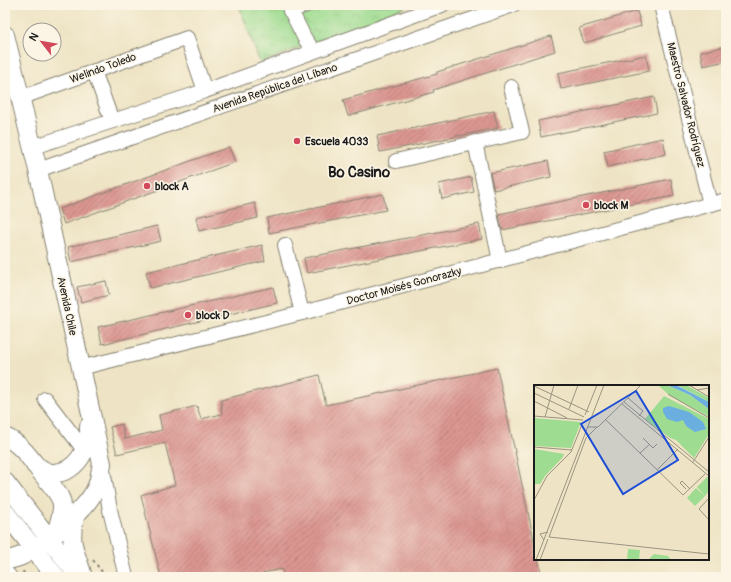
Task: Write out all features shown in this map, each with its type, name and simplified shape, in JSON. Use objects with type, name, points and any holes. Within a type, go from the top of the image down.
[{"type":"main road","name":"Avenida Chile","points":[[5,35],[33,146],[102,464]]},
{"type":"main road","points":[[35,465],[46,472],[52,473],[69,469],[77,462],[85,451],[89,430],[87,399]]},
{"type":"main road","points":[[5,437],[11,439],[35,465],[62,502],[61,515],[52,536]]},
{"type":"main road","points":[[84,577],[72,545],[72,528],[80,510],[96,487],[102,464]]},
{"type":"main road","points":[[5,482],[52,536],[79,577]]},
{"type":"main road","points":[[6,563],[20,557],[52,536],[80,510]]},
{"type":"main road","points":[[5,512],[56,577]]},
{"type":"main road","points":[[6,563],[34,569],[45,577]]},
{"type":"street","points":[[306,5],[289,8],[305,39],[314,51]]},
{"type":"street","name":"Avenida República del Líbano","points":[[33,146],[205,91],[442,5]]},
{"type":"street","name":"Avenida República del Líbano","points":[[38,170],[513,5]]},
{"type":"street","name":"Maestro Salvador Rodríguez","points":[[661,5],[710,204]]},
{"type":"street","name":"Welindo Toledo","points":[[20,98],[187,38],[205,91]]},
{"type":"street","points":[[343,64],[353,52],[352,45],[344,40]]},
{"type":"street","points":[[274,66],[270,70],[269,75],[272,80],[282,86]]},
{"type":"street","points":[[94,71],[112,121]]},
{"type":"street","points":[[396,161],[522,132],[511,87]]},
{"type":"street","points":[[475,142],[500,261]]},
{"type":"street","name":"Doctor Moisés Gonorazky","points":[[80,368],[302,313],[726,200]]},
{"type":"street","points":[[285,245],[302,313]]},
{"type":"street","points":[[45,399],[85,451]]},
{"type":"street","name":"Avenida Chile","points":[[102,464],[110,510],[126,577]]},
{"type":"street","points":[[80,510],[93,504],[110,510]]},
{"type":"street","points":[[6,563],[10,577]]},
{"type":"green space","points":[[239,5],[410,5],[260,63]]},
{"type":"building","points":[[637,11],[641,26],[584,43],[579,28]]},
{"type":"building","points":[[551,36],[555,51],[433,90],[434,92],[348,116],[343,100],[437,74],[437,72]]},
{"type":"building","points":[[726,46],[726,61],[703,66],[700,52]]},
{"type":"building","points":[[646,55],[649,71],[561,89],[558,73]]},
{"type":"building","points":[[654,97],[657,113],[541,137],[538,121]]},
{"type":"building","points":[[494,111],[498,128],[380,152],[377,136]]},
{"type":"building","points":[[663,138],[666,154],[608,167],[604,151]]},
{"type":"building","name":"block A","points":[[229,147],[235,162],[64,224],[59,209]]},
{"type":"building","points":[[548,161],[551,177],[494,190],[490,173]]},
{"type":"building","points":[[471,177],[474,192],[442,199],[439,184]]},
{"type":"building","name":"block M","points":[[671,179],[674,196],[502,230],[499,214]]},
{"type":"building","points":[[383,194],[386,210],[269,233],[267,218]]},
{"type":"building","points":[[255,203],[258,218],[199,231],[196,217]]},
{"type":"building","points":[[479,224],[482,239],[307,273],[304,258]]},
{"type":"building","points":[[157,226],[161,241],[71,262],[68,247]]},
{"type":"building","points":[[262,245],[265,261],[150,288],[146,272]]},
{"type":"building","points":[[106,281],[109,295],[81,302],[77,287]]},
{"type":"building","name":"block D","points":[[273,287],[277,303],[102,344],[98,327]]},
{"type":"building","points":[[497,368],[534,540],[534,560],[538,560],[542,577],[284,577],[282,569],[263,573],[264,577],[161,577],[141,495],[175,485],[165,443],[117,454],[110,427],[122,424],[125,439],[162,430],[159,415],[197,406],[201,419],[222,414],[221,400],[319,375],[326,405]]},
{"type":"place","name":"Escuela 4033","points":[[297,141]]},
{"type":"place","name":"block A","points":[[147,186]]},
{"type":"place","name":"block M","points":[[586,205]]},
{"type":"place","name":"block D","points":[[188,315]]},
{"type":"district","name":"Bº Casino","points":[[359,172]]}]
